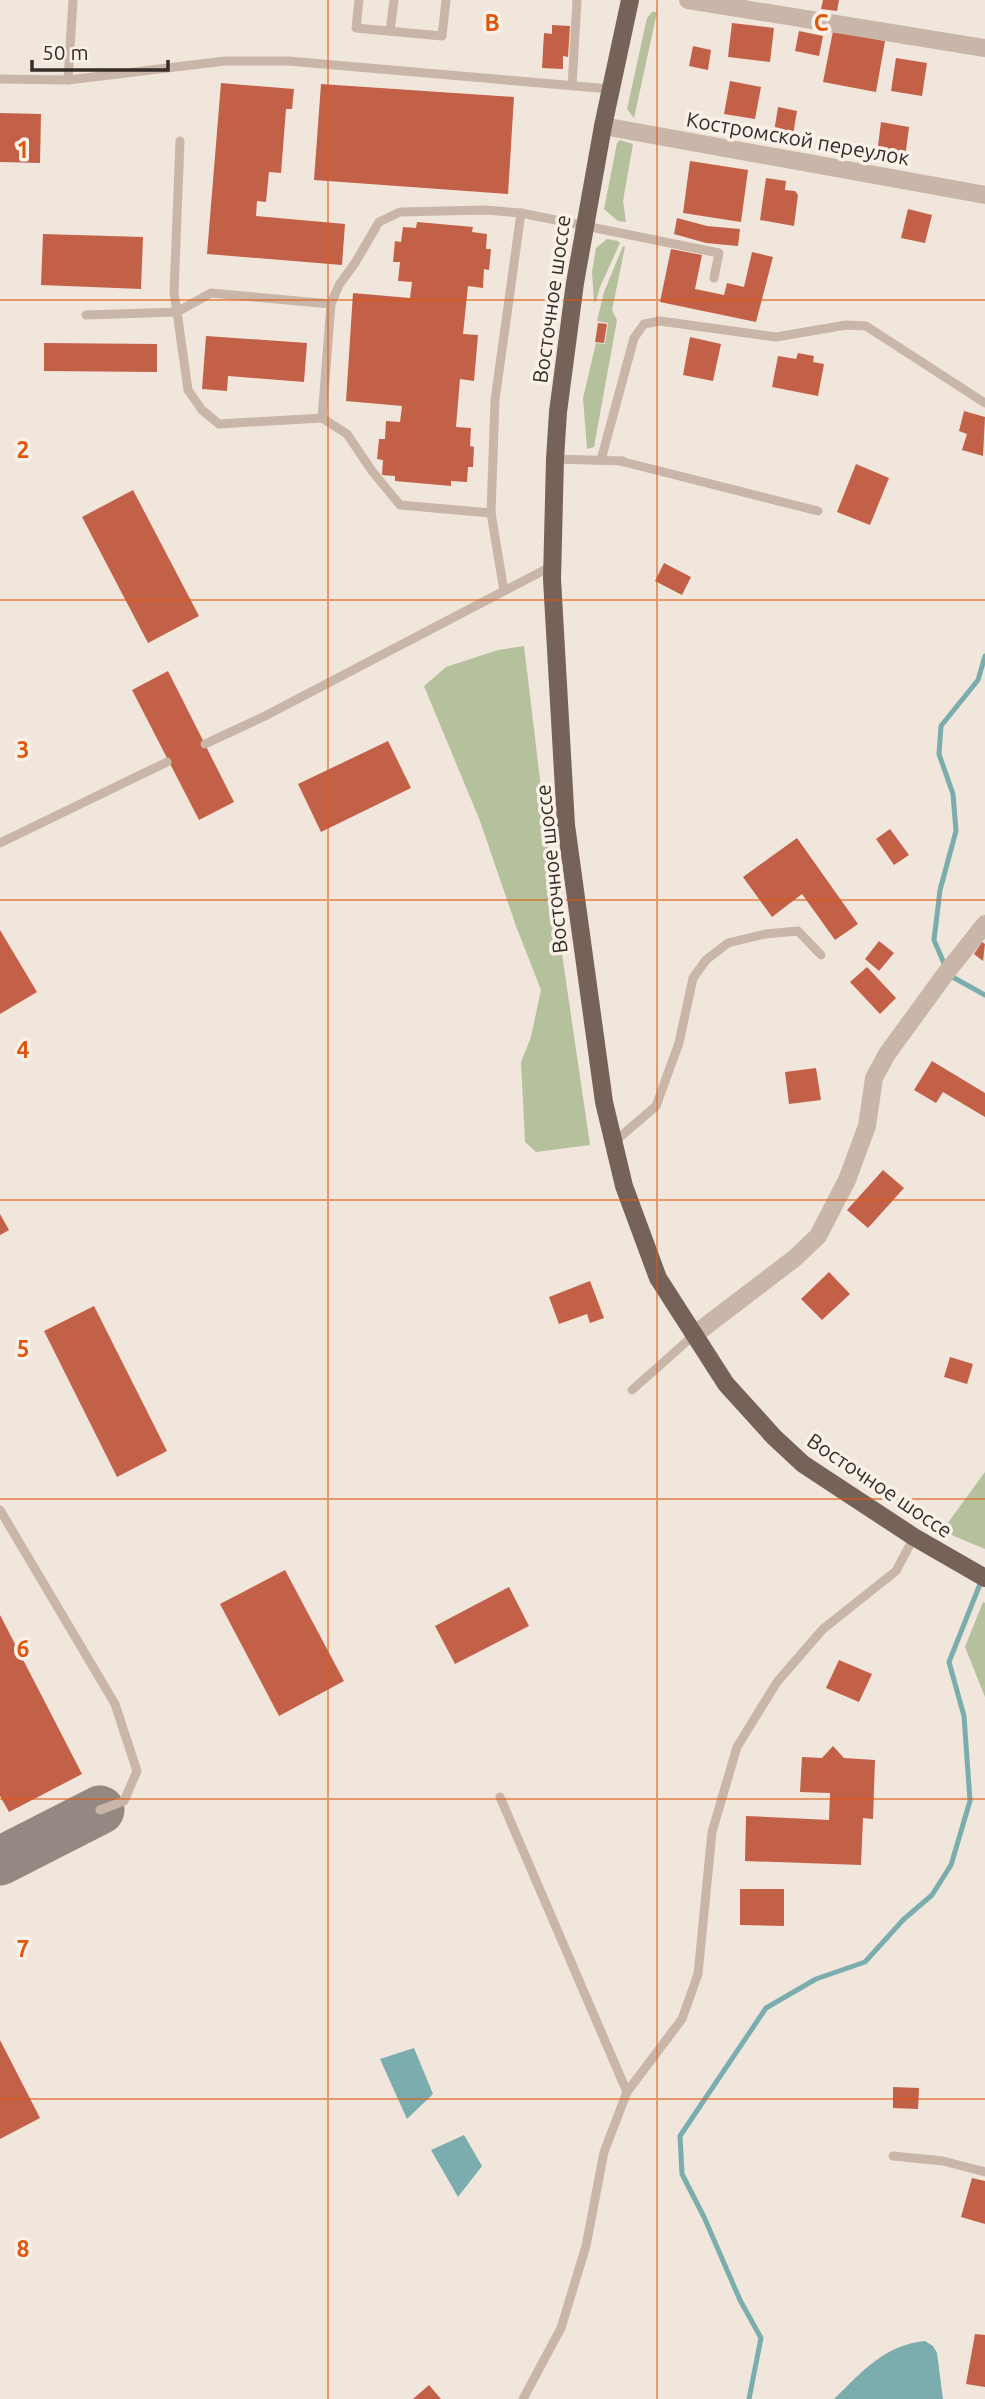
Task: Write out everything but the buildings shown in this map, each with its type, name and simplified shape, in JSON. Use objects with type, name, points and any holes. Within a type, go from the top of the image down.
[{"type":"main road","name":"Восточное шоссе","points":[[630,0],[610,89],[585,225],[558,412],[552,566],[566,825],[604,1102],[613,1143],[624,1186],[658,1278],[740,1401],[793,1455],[852,1498],[985,1578]]},
{"type":"street","points":[[688,0],[985,48]]},
{"type":"street","name":"Костромской переулок","points":[[603,126],[985,195]]},
{"type":"street","points":[[694,1335],[796,1258],[818,1236],[847,1180],[867,1126],[874,1078],[887,1054],[985,924]]},
{"type":"lane","points":[[68,80],[73,0]]},
{"type":"lane","points":[[359,0],[356,28],[442,36],[446,0]]},
{"type":"lane","points":[[390,31],[394,0]]},
{"type":"lane","points":[[572,86],[577,0]]},
{"type":"lane","points":[[0,79],[68,80],[225,61],[288,61],[610,89]]},
{"type":"lane","points":[[180,141],[174,293],[188,390],[202,410],[219,424],[322,418],[348,434],[372,471],[400,505],[491,513]]},
{"type":"lane","points":[[322,418],[331,304],[339,285],[379,222],[400,212],[485,209],[521,213],[719,253],[714,278]]},
{"type":"lane","points":[[504,591],[491,513],[495,400],[521,213]]},
{"type":"lane","points":[[86,315],[177,312],[211,293],[331,304]]},
{"type":"lane","points":[[601,460],[634,338],[644,324],[652,322],[776,337],[846,324],[866,326],[985,403]]},
{"type":"lane","points":[[555,459],[624,461],[818,511]]},
{"type":"lane","points":[[205,744],[265,716],[552,566]]},
{"type":"lane","points":[[0,843],[167,762]]},
{"type":"lane","points":[[613,1143],[656,1106],[679,1044],[693,978],[706,960],[728,943],[765,934],[798,931],[821,955]]},
{"type":"lane","points":[[632,1390],[694,1335]]},
{"type":"lane","points":[[0,1510],[115,1704],[137,1771],[124,1801],[100,1810]]},
{"type":"lane","points":[[523,2399],[561,2328],[586,2246],[604,2152],[627,2092],[682,2019],[698,1974],[712,1832],[737,1746],[777,1682],[823,1629],[896,1571],[914,1537]]},
{"type":"lane","points":[[500,1797],[627,2092]]},
{"type":"lane","points":[[893,2156],[943,2161],[985,2172]]},
{"type":"green space","points":[[652,12],[657,12],[634,118],[627,109],[647,18]]},
{"type":"green space","points":[[620,140],[633,144],[623,201],[626,222],[618,221],[604,209],[617,143]]},
{"type":"green space","points":[[607,239],[620,243],[594,302],[592,272],[596,248]]},
{"type":"green space","points":[[623,246],[625,247],[612,310],[617,320],[594,447],[587,449],[583,398],[596,343],[605,344],[608,323],[597,321],[604,292]]},
{"type":"green space","points":[[524,646],[556,913],[590,1145],[536,1152],[525,1142],[521,1062],[531,1037],[541,990],[480,821],[424,686],[446,667],[498,650]]},
{"type":"green space","points":[[985,1472],[985,1549],[942,1531]]},
{"type":"green space","points":[[983,1602],[985,1603],[985,1697],[965,1647]]},
{"type":"water","points":[[414,2048],[433,2094],[407,2119],[380,2059]]},
{"type":"water","points":[[464,2135],[482,2166],[458,2197],[431,2150]]},
{"type":"water","points":[[925,2341],[933,2346],[937,2353],[943,2399],[834,2399],[875,2361],[897,2348]]},
{"type":"waterway","points":[[985,656],[978,680],[941,726],[939,754],[953,794],[956,831],[940,890],[934,940],[949,975],[985,995]]},
{"type":"waterway","points":[[749,2399],[761,2338],[740,2300],[682,2174],[680,2136],[766,2008],[816,1979],[865,1962],[904,1919],[932,1895],[951,1865],[970,1801],[964,1716],[949,1662],[982,1579]]},
{"type":"taxiway","points":[[0,1861],[100,1810]]}]
